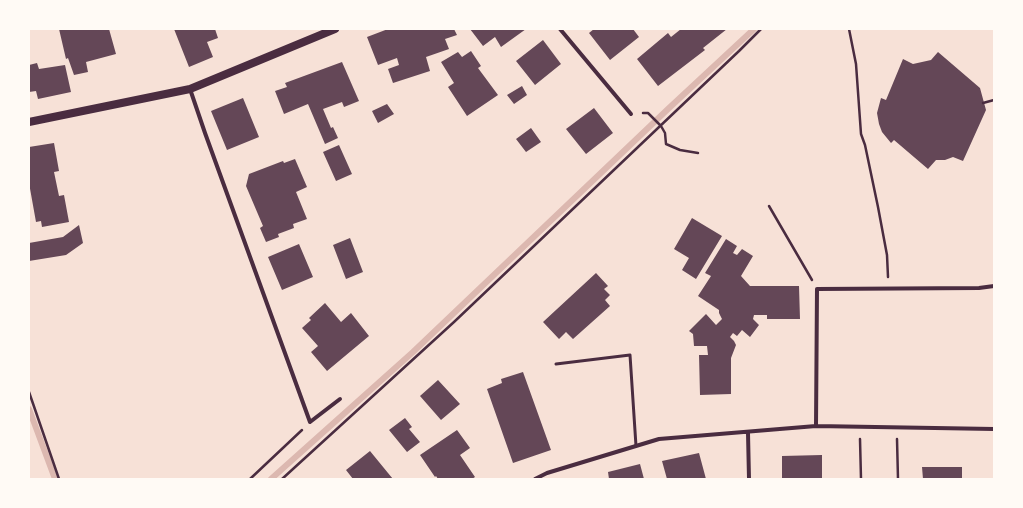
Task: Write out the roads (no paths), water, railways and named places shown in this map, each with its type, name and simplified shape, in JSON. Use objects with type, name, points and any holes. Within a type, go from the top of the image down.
[{"type":"main road","points":[[29,122],[190,89],[335,29]]},
{"type":"street","points":[[560,29],[631,114]]},
{"type":"street","points":[[190,89],[310,422],[340,399]]},
{"type":"street","points":[[816,426],[817,289],[979,288],[994,286]]},
{"type":"street","points":[[535,479],[660,439],[748,433],[816,426],[994,430]]},
{"type":"street","points":[[748,433],[748,479]]},
{"type":"lane","points":[[556,364],[630,355],[636,446]]},
{"type":"waterway","points":[[271,479],[413,352],[754,29]]},
{"type":"waterway","points":[[29,409],[55,479]]}]
